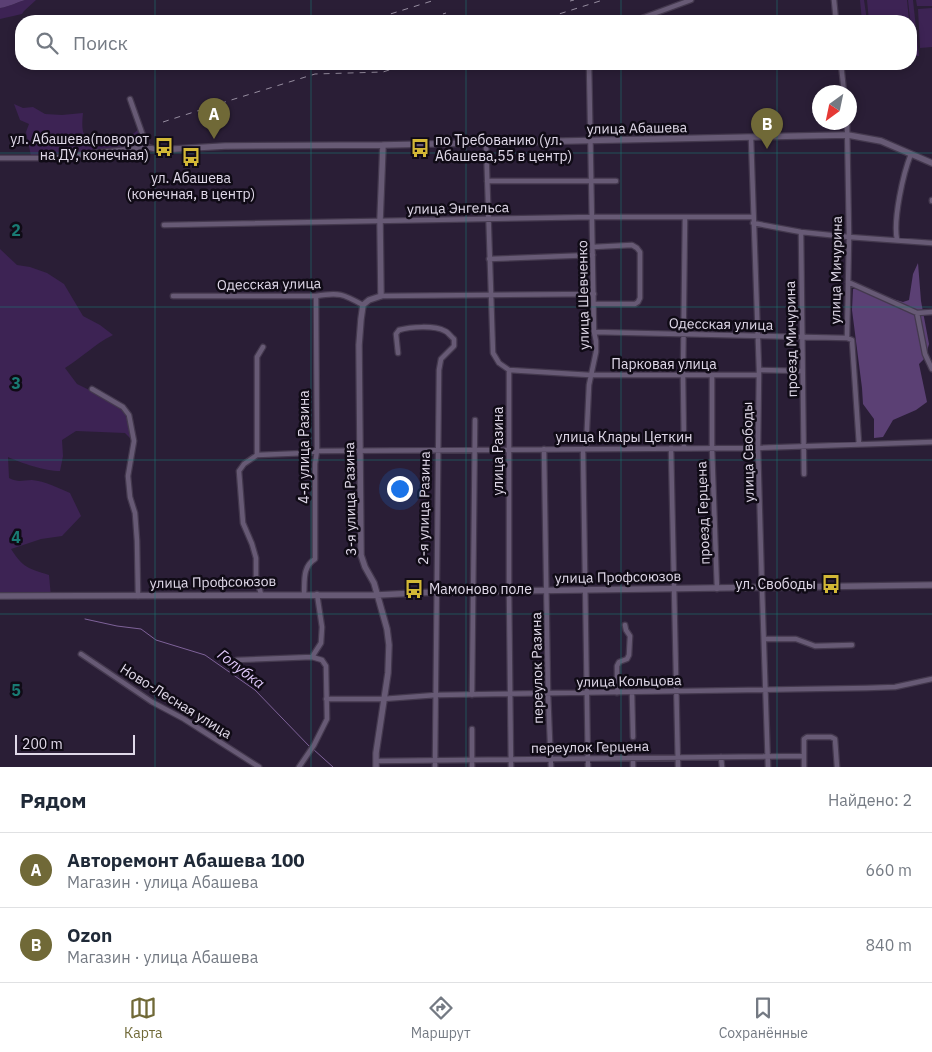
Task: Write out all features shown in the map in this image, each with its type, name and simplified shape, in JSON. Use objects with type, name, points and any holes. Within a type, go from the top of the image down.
[{"type":"street","points":[[650,15],[690,0]]},
{"type":"street","points":[[834,0],[835,15]]},
{"type":"street","name":"улица Шевченко","points":[[588,767],[585,449],[590,375],[596,352],[594,332],[590,70]]},
{"type":"street","points":[[842,70],[843,85]]},
{"type":"street","points":[[130,99],[147,147]]},
{"type":"street","name":"улица Мичурина","points":[[848,130],[847,338],[852,340],[860,444]]},
{"type":"street","name":"улица Абашева","points":[[158,150],[225,146],[382,145],[848,135],[880,141],[932,163]]},
{"type":"street","name":"улица Свободы","points":[[751,138],[758,336],[758,448],[768,767]]},
{"type":"street","points":[[486,143],[492,353],[509,370]]},
{"type":"street","points":[[381,296],[382,145]]},
{"type":"street","points":[[0,158],[51,158],[147,147],[158,150]]},
{"type":"street","points":[[897,240],[895,231],[902,185],[911,154]]},
{"type":"street","points":[[487,181],[616,182]]},
{"type":"street","name":"улица Энгельса","points":[[164,225],[593,217],[753,217]]},
{"type":"street","points":[[684,448],[685,217]]},
{"type":"street","points":[[753,223],[801,232],[932,243]]},
{"type":"street","name":"проезд Мичурина","points":[[801,232],[804,474]]},
{"type":"street","points":[[593,247],[632,246],[640,252],[640,298],[638,302],[635,304],[594,304]]},
{"type":"street","points":[[489,259],[593,255]]},
{"type":"street","points":[[848,282],[917,313],[932,312]]},
{"type":"street","name":"Одесская улица","points":[[173,296],[316,296],[332,293],[341,294],[363,305]]},
{"type":"street","points":[[363,305],[369,300],[381,296],[594,294]]},
{"type":"street","name":"4-я улица Разина","points":[[304,594],[305,571],[308,563],[315,559],[315,464],[317,451],[316,296]]},
{"type":"street","name":"3-я улица Разина","points":[[363,305],[359,345],[361,555],[374,584],[387,629],[389,645],[388,673],[383,699],[376,764]]},
{"type":"street","points":[[917,313],[924,354],[932,369]]},
{"type":"street","name":"2-я улица Разина","points":[[398,353],[396,334],[399,330],[419,327],[439,329],[444,330],[454,339],[454,346],[442,359],[439,370],[435,767]]},
{"type":"street","name":"Одесская улица","points":[[594,332],[847,338]]},
{"type":"street","points":[[261,594],[256,576],[256,558],[243,523],[239,471],[257,454],[257,357],[263,347]]},
{"type":"street","name":"Парковая улица","points":[[509,370],[590,375],[683,376],[802,371]]},
{"type":"street","name":"улица Разина","points":[[509,370],[511,767]]},
{"type":"street","name":"проезд Герцена","points":[[712,376],[712,448],[717,589]]},
{"type":"street","points":[[92,389],[124,407],[129,415],[134,441],[128,476],[138,541],[138,596]]},
{"type":"street","points":[[472,694],[475,420]]},
{"type":"street","name":"улица Клары Цеткин","points":[[257,454],[437,449],[758,448],[932,442]]},
{"type":"street","points":[[671,448],[678,767]]},
{"type":"street","name":"переулок Разина","points":[[544,449],[551,767]]},
{"type":"street","name":"улица Профсоюзов","points":[[3,597],[261,594],[377,595],[436,592],[932,585]]},
{"type":"street","points":[[312,657],[321,643],[322,627],[317,594]]},
{"type":"street","points":[[617,692],[617,666],[619,662],[627,659],[629,654],[630,636],[625,625]]},
{"type":"street","points":[[764,639],[796,639],[815,646],[852,645]]},
{"type":"street","name":"Ново-Лесная улица","points":[[81,654],[152,702],[259,767]]},
{"type":"street","points":[[237,660],[312,657],[322,660],[326,666],[327,719],[314,745],[298,767]]},
{"type":"street","name":"улица Кольцова","points":[[326,699],[383,699],[472,694],[632,693],[895,686],[932,679]]},
{"type":"street","points":[[632,693],[633,737]]},
{"type":"street","points":[[472,729],[472,767]]},
{"type":"street","points":[[804,767],[804,739],[807,737],[831,737],[835,739],[837,767]]},
{"type":"street","name":"переулок Герцена","points":[[376,764],[435,760],[804,756]]},
{"type":"street","points":[[721,757],[722,767]]},
{"type":"street","points":[[632,767],[633,758]]},
{"type":"shaded area","points":[[0,0],[25,0],[0,8]]},
{"type":"shaded area","points":[[25,0],[36,0],[22,14],[0,19],[0,8]]},
{"type":"shaded area","points":[[860,0],[864,0],[866,15],[861,15]]},
{"type":"shaded area","points":[[867,0],[907,0],[908,15],[868,15]]},
{"type":"shaded area","points":[[908,0],[913,0],[915,15],[910,15]]},
{"type":"shaded area","points":[[916,0],[932,0],[932,6],[917,6]]},
{"type":"shaded area","points":[[932,8],[932,47],[920,48],[918,9]]},
{"type":"shaded area","points":[[917,37],[919,56],[917,56]]},
{"type":"shaded area","points":[[14,104],[23,108],[33,107],[45,114],[83,113],[82,125],[84,135],[91,141],[96,142],[111,143],[126,139],[139,129],[143,144],[139,148],[80,152],[48,157],[31,156],[26,132],[29,124],[20,120]]},
{"type":"shaded area","points":[[0,249],[17,265],[47,273],[64,284],[83,316],[113,335],[65,368],[77,384],[122,406],[132,421],[136,444],[125,433],[76,431],[62,440],[63,456],[60,471],[47,470],[8,457],[9,478],[18,481],[32,480],[42,482],[70,493],[81,516],[62,536],[41,539],[11,549],[23,564],[49,575],[51,597],[0,596]]},
{"type":"shaded area","points":[[918,263],[921,301],[929,344],[925,358],[919,364],[927,402],[916,410],[893,420],[883,437],[874,438],[874,419],[863,404],[852,310],[853,289],[860,289],[903,302],[909,300],[913,274]]},
{"type":"waterway","name":"Голубка","points":[[85,619],[141,629],[156,640],[205,655],[255,690],[310,747]]},
{"type":"waterway","name":"Голубка","points":[[313,749],[333,767]]},
{"type":"railway","points":[[387,15],[435,0]]},
{"type":"railway","points":[[570,1],[574,0]]},
{"type":"railway","points":[[556,15],[603,0]]},
{"type":"railway","points":[[440,15],[446,13]]},
{"type":"railway","points":[[163,122],[315,74],[383,72],[389,70]]},
{"type":"place","name":"Авторемонт Абашева 100","points":[[214,139]]},
{"type":"place","name":"ул. Абашева(поворот на ДУ, конечная)","points":[[164,147]]},
{"type":"place","name":"по Требованию (ул. Абашева,55 в центр)","points":[[420,148]]},
{"type":"place","name":"Ozon","points":[[767,149]]},
{"type":"place","name":"ул. Абашева (конечная, в центр)","points":[[191,157]]},
{"type":"place","name":"ул. Свободы","points":[[831,584]]},
{"type":"place","name":"Мамоново поле","points":[[414,589]]}]
